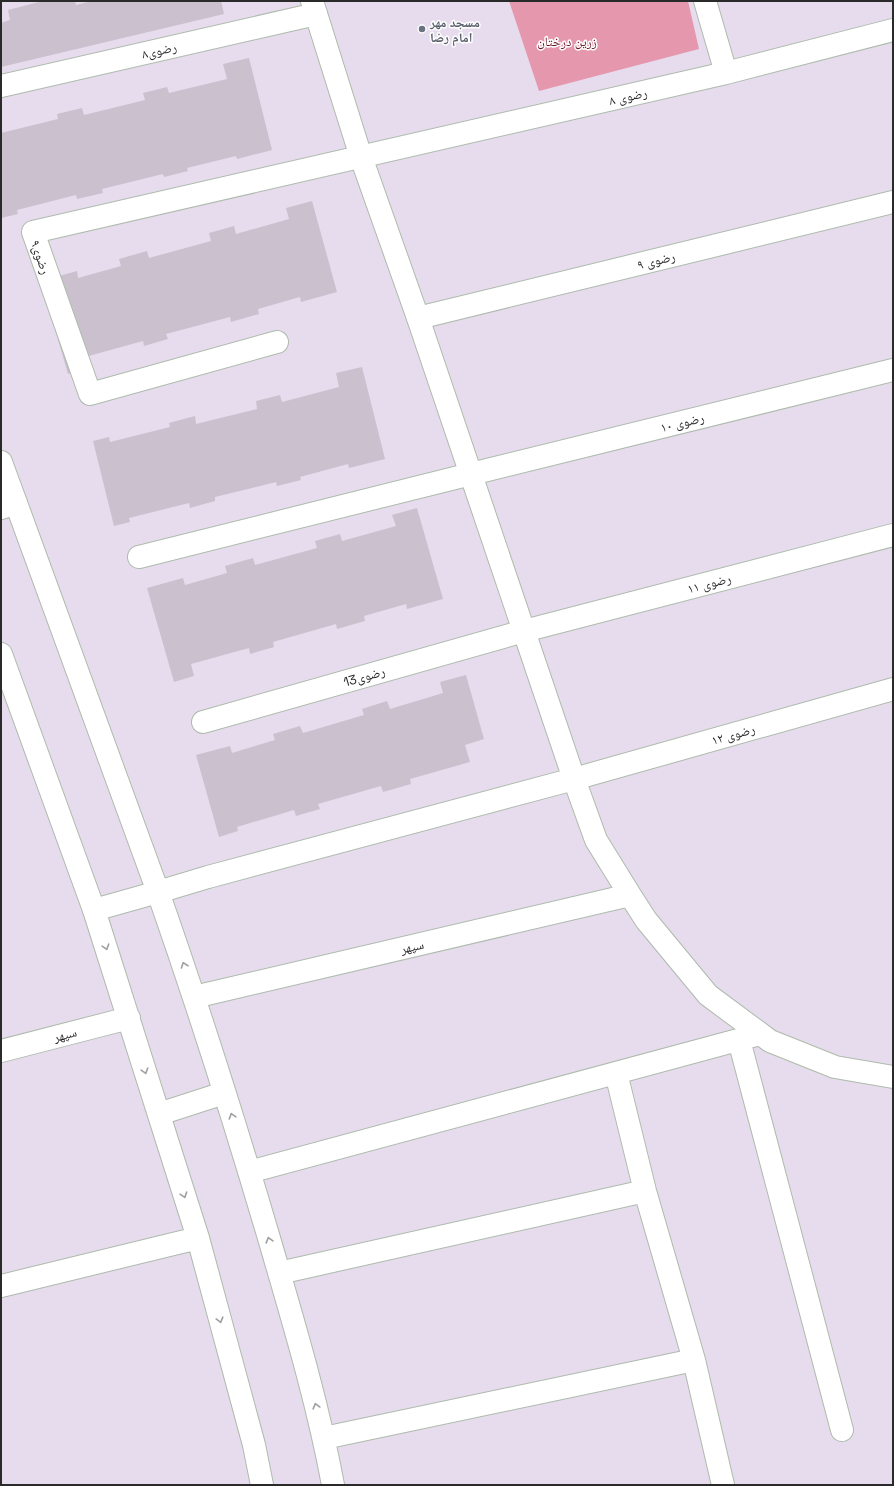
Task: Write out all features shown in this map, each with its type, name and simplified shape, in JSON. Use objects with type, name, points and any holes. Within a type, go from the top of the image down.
[{"type":"street","points":[[705,1],[726,73]]},
{"type":"street","points":[[314,8],[361,157],[418,318],[596,840],[646,920],[708,995],[770,1041],[835,1067],[893,1077]]},
{"type":"street","name":"رضوی۸","points":[[1,86],[314,8]]},
{"type":"street","name":"رضوی ۸","points":[[361,157],[726,73],[893,30]]},
{"type":"street","name":"رضوی۹","points":[[277,342],[90,394],[33,232],[361,157]]},
{"type":"street","name":"رضوی ۹","points":[[418,318],[893,202]]},
{"type":"street","name":"رضوی ۱۰","points":[[140,557],[893,370]]},
{"type":"street","points":[[1,462],[8,505],[158,892],[194,997],[279,1273],[324,1438],[333,1485]]},
{"type":"street","name":"رضوی ۱۱","points":[[524,631],[893,535]]},
{"type":"street","name":"رضوی13","points":[[203,722],[524,631]]},
{"type":"street","points":[[1,654],[94,910],[129,1018],[198,1238],[254,1445],[262,1485]]},
{"type":"street","name":"رضوی ۱۲","points":[[94,910],[208,877],[574,779],[893,689]]},
{"type":"street","name":"سپهر","points":[[194,997],[630,895]]},
{"type":"street","name":"سپهر","points":[[1,1051],[129,1018]]},
{"type":"street","points":[[249,1172],[760,1034]]},
{"type":"street","points":[[739,1040],[842,1430]]},
{"type":"street","points":[[616,1073],[645,1191],[694,1360],[723,1485]]},
{"type":"street","points":[[159,1114],[224,1093]]},
{"type":"street","points":[[279,1273],[645,1191]]},
{"type":"street","points":[[1,1286],[198,1238]]},
{"type":"street","points":[[324,1438],[694,1360]]},
{"type":"green space","name":"زرین درختان","points":[[509,1],[688,1],[699,49],[539,91]]},
{"type":"building","points":[[43,1],[75,1],[76,5],[92,1],[221,1],[224,14],[1,67],[1,23],[10,20],[8,10]]},
{"type":"building","points":[[249,58],[272,150],[237,159],[236,156],[187,168],[188,171],[164,177],[163,174],[102,189],[103,193],[77,199],[76,195],[17,210],[18,214],[1,218],[1,133],[58,119],[57,114],[82,108],[84,115],[145,100],[143,93],[167,87],[169,93],[227,79],[223,64]]},
{"type":"building","points":[[312,201],[337,292],[301,302],[300,297],[258,309],[259,314],[231,322],[230,317],[166,334],[168,339],[144,346],[143,341],[85,357],[88,369],[68,374],[41,281],[77,271],[78,278],[121,266],[119,259],[147,251],[149,258],[211,241],[209,233],[234,226],[236,234],[289,219],[286,208]]},
{"type":"building","points":[[362,367],[385,459],[349,468],[348,464],[300,477],[301,480],[277,486],[276,482],[215,497],[215,501],[190,508],[189,503],[129,518],[130,522],[114,526],[93,441],[109,437],[110,442],[170,427],[169,423],[195,416],[196,424],[257,409],[256,401],[280,395],[282,402],[339,387],[336,373]]},
{"type":"building","points":[[417,508],[443,599],[407,609],[406,604],[364,616],[365,621],[337,629],[336,624],[273,642],[274,647],[250,654],[249,648],[191,664],[194,676],[174,682],[147,588],[183,578],[185,585],[227,573],[225,566],[253,558],[255,565],[317,548],[315,541],[340,534],[342,541],[396,526],[392,515]]},
{"type":"building","points":[[466,675],[484,739],[465,745],[470,762],[410,779],[411,784],[383,792],[381,786],[318,804],[320,809],[296,816],[294,810],[237,827],[238,831],[219,837],[196,755],[230,746],[232,753],[275,740],[273,734],[300,726],[303,733],[364,715],[362,709],[387,701],[390,709],[443,693],[440,682]]},
{"type":"place","name":"مسجد مهر امام رضا","points":[[422,29]]}]
